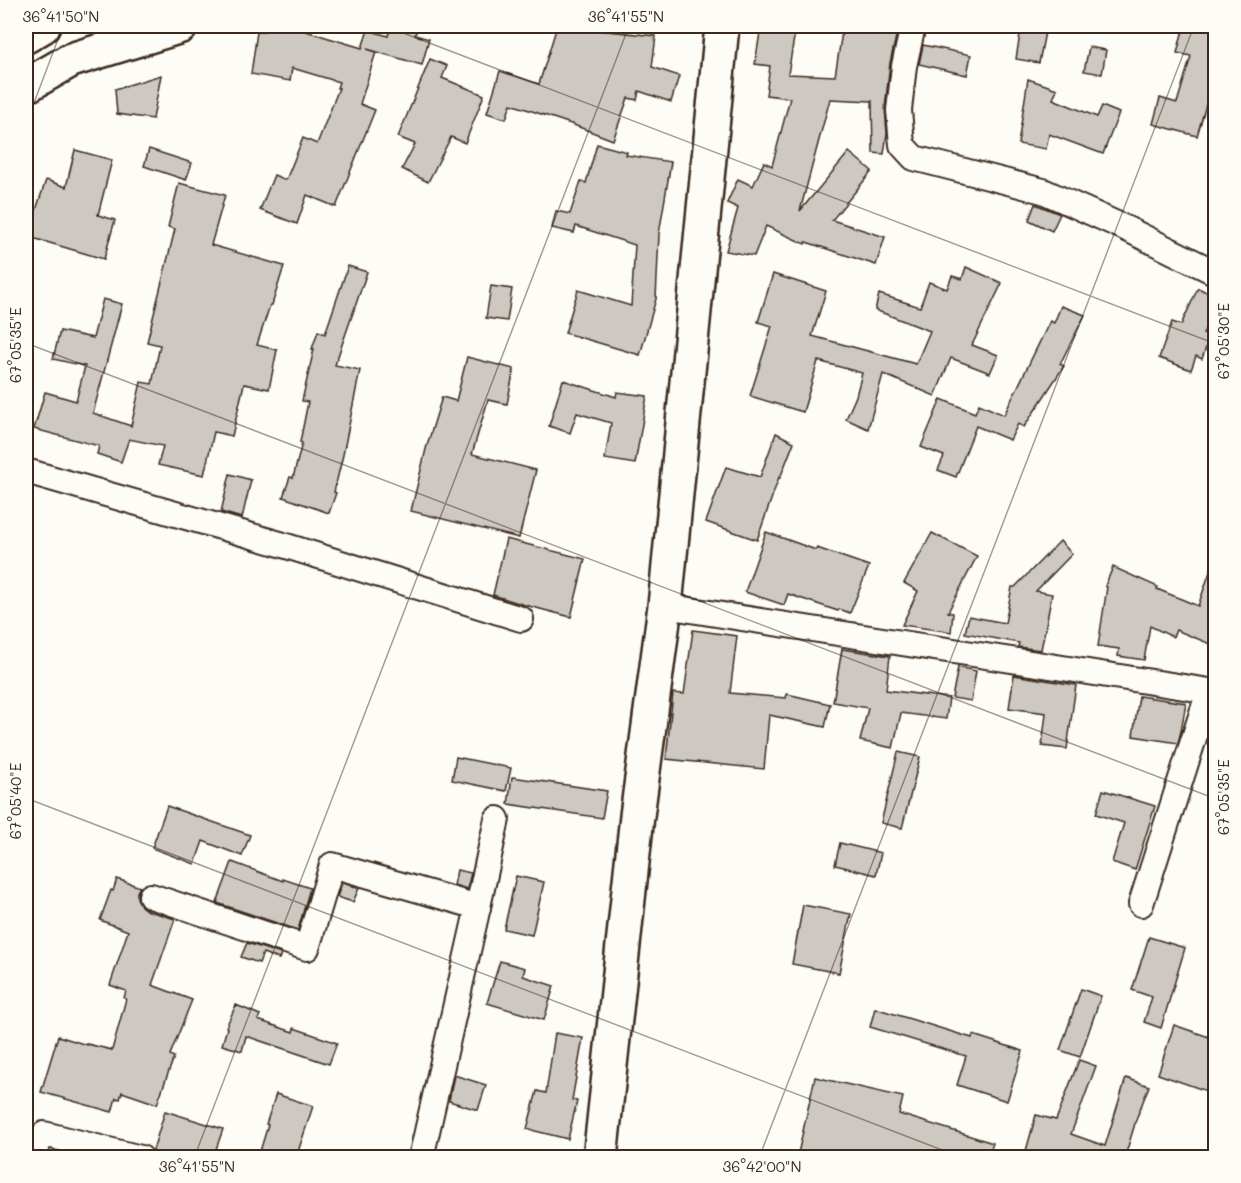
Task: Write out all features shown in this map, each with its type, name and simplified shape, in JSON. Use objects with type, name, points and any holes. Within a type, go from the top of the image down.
[{"type":"main road","points":[[26,36],[43,26]]},
{"type":"main road","points":[[26,86],[71,60],[181,26]]},
{"type":"main road","points":[[600,1158],[637,816],[665,606],[722,26]]},
{"type":"street","points":[[913,26],[904,66],[899,110],[902,145],[914,158],[1043,191],[1215,272]]},
{"type":"street","points":[[26,471],[280,544],[521,619]]},
{"type":"street","points":[[665,606],[1212,692],[1141,904]]},
{"type":"street","points":[[421,1158],[497,819]]},
{"type":"street","points":[[151,896],[307,948],[332,865],[478,907]]},
{"type":"street","points":[[33,1158],[44,1134],[141,1158]]},
{"type":"building","points":[[300,26],[299,29],[362,48],[368,30],[388,36],[391,26],[418,26],[415,35],[429,39],[422,65],[367,49],[376,52],[360,104],[375,110],[336,207],[307,195],[297,224],[260,210],[274,175],[286,180],[303,138],[317,144],[339,88],[337,88],[339,82],[292,68],[290,81],[251,74],[257,32]]},
{"type":"building","points":[[557,26],[600,26],[598,30],[656,36],[652,67],[679,76],[671,102],[639,91],[637,100],[628,98],[613,140],[511,104],[506,119],[487,113],[500,71],[539,84]]},
{"type":"building","points":[[761,26],[796,26],[788,74],[835,76],[843,26],[898,28],[890,63],[885,108],[887,133],[884,154],[873,153],[872,101],[830,99],[800,211],[849,152],[872,171],[832,220],[885,237],[876,265],[806,242],[805,244],[766,226],[754,256],[726,251],[738,208],[727,203],[738,179],[753,186],[764,162],[772,166],[790,98],[766,95],[770,66],[755,64]]},
{"type":"building","points":[[1184,26],[1215,26],[1215,88],[1211,87],[1197,136],[1153,124],[1160,98],[1177,103],[1191,56],[1177,53]]},
{"type":"building","points":[[1021,28],[1045,32],[1039,63],[1016,59]]},
{"type":"building","points":[[923,45],[971,55],[967,75],[919,64]]},
{"type":"building","points":[[1089,47],[1106,50],[1102,74],[1084,71]]},
{"type":"building","points":[[430,59],[447,66],[442,78],[484,95],[465,143],[451,137],[428,182],[402,169],[415,144],[398,137]]},
{"type":"building","points":[[161,75],[153,119],[117,114],[115,89]]},
{"type":"building","points":[[1028,79],[1057,89],[1053,99],[1097,117],[1102,106],[1119,113],[1103,154],[1049,134],[1046,149],[1018,144]]},
{"type":"building","points":[[597,144],[627,152],[626,155],[671,162],[659,234],[656,299],[640,355],[565,333],[578,290],[631,306],[635,245],[576,226],[574,233],[552,228],[556,211],[570,214],[581,181],[586,183]]},
{"type":"building","points":[[149,149],[192,163],[186,180],[144,166]]},
{"type":"building","points":[[75,150],[112,160],[98,215],[115,220],[104,259],[26,236],[46,180],[66,187]]},
{"type":"building","points":[[179,183],[225,195],[211,245],[284,266],[257,345],[277,350],[269,389],[244,384],[232,436],[214,432],[204,475],[158,465],[163,446],[129,439],[121,462],[97,454],[99,446],[34,429],[45,392],[76,401],[85,366],[53,359],[60,331],[93,338],[103,299],[122,304],[93,413],[131,426],[141,382],[152,384],[160,345],[147,342],[175,229],[168,227]]},
{"type":"building","points":[[1035,204],[1060,214],[1052,231],[1029,220]]},
{"type":"building","points":[[348,266],[367,272],[335,365],[360,370],[334,492],[336,493],[329,513],[283,497],[290,477],[293,478],[302,443],[300,442],[308,402],[302,401],[314,349],[312,349],[318,331],[325,334]]},
{"type":"building","points":[[966,267],[1002,283],[972,345],[998,355],[990,373],[951,358],[935,396],[883,374],[868,429],[846,419],[856,396],[862,373],[818,361],[803,412],[750,396],[772,326],[758,322],[773,274],[826,291],[812,336],[916,364],[930,331],[875,310],[879,294],[920,307],[929,282],[947,289],[952,276],[962,279]]},
{"type":"building","points":[[491,286],[512,289],[507,321],[486,318]]},
{"type":"building","points":[[1198,288],[1215,296],[1215,306],[1203,334],[1210,336],[1202,359],[1196,356],[1191,370],[1159,358],[1172,322],[1181,325]]},
{"type":"building","points":[[1061,306],[1085,315],[1060,364],[1064,366],[1024,427],[1018,424],[1010,440],[976,426],[956,477],[938,470],[944,456],[921,447],[941,399],[975,413],[979,404],[1004,415],[1050,321],[1054,323]]},
{"type":"building","points":[[467,357],[514,369],[507,404],[488,400],[472,454],[536,470],[519,538],[411,511],[442,397],[456,401]]},
{"type":"building","points":[[563,380],[616,397],[617,392],[647,396],[635,464],[605,459],[611,423],[577,413],[570,433],[549,426]]},
{"type":"building","points":[[776,433],[794,442],[757,540],[706,522],[726,467],[760,477]]},
{"type":"building","points":[[230,474],[251,480],[242,518],[221,512]]},
{"type":"building","points":[[766,532],[869,566],[850,613],[788,594],[784,605],[745,592]]},
{"type":"building","points":[[932,533],[977,556],[948,612],[953,613],[951,632],[902,625],[918,591],[904,583]]},
{"type":"building","points":[[506,539],[585,559],[571,617],[493,595]]},
{"type":"building","points":[[1060,541],[1072,554],[1036,591],[1052,594],[1041,650],[1018,647],[1019,643],[965,633],[969,616],[1005,623],[1012,587],[1015,587]]},
{"type":"building","points":[[1213,563],[1215,564],[1215,646],[1176,630],[1173,637],[1150,626],[1144,660],[1118,656],[1119,649],[1098,646],[1107,587],[1105,586],[1113,567],[1198,606]]},
{"type":"building","points":[[693,630],[737,636],[730,693],[786,698],[787,694],[830,704],[825,727],[769,715],[764,769],[666,759],[673,693],[684,694]]},
{"type":"building","points":[[842,649],[890,656],[886,690],[949,698],[946,719],[901,713],[893,748],[860,741],[868,708],[833,702]]},
{"type":"building","points":[[958,667],[976,671],[971,701],[952,698]]},
{"type":"building","points":[[1014,675],[1076,685],[1067,749],[1042,746],[1046,713],[1009,708]]},
{"type":"building","points":[[1139,696],[1186,703],[1178,743],[1133,736]]},
{"type":"building","points":[[898,752],[920,757],[902,828],[881,823]]},
{"type":"building","points":[[456,757],[511,768],[506,791],[452,780]]},
{"type":"building","points":[[512,777],[607,791],[602,818],[508,804]]},
{"type":"building","points":[[1103,790],[1155,806],[1135,870],[1112,862],[1124,823],[1096,814]]},
{"type":"building","points":[[167,806],[250,835],[242,856],[203,841],[195,864],[152,848]]},
{"type":"building","points":[[840,843],[881,853],[876,875],[835,865]]},
{"type":"building","points":[[232,862],[283,881],[283,879],[310,888],[298,930],[217,903]]},
{"type":"building","points":[[457,870],[471,873],[467,889],[454,885]]},
{"type":"building","points":[[516,876],[544,882],[532,935],[504,929]]},
{"type":"building","points":[[117,879],[140,887],[137,898],[146,910],[175,919],[152,985],[192,1000],[170,1055],[174,1057],[157,1104],[122,1092],[120,1099],[116,1098],[112,1112],[41,1092],[58,1036],[112,1050],[126,999],[124,998],[126,991],[110,985],[128,931],[100,920]]},
{"type":"building","points":[[342,883],[359,888],[353,902],[337,897]]},
{"type":"building","points":[[803,905],[851,914],[839,973],[792,964]]},
{"type":"building","points":[[1149,937],[1185,948],[1161,1028],[1144,1022],[1152,997],[1132,990]]},
{"type":"building","points":[[247,943],[281,954],[279,959],[263,953],[259,963],[241,957]]},
{"type":"building","points":[[500,961],[525,968],[523,976],[554,986],[544,1020],[487,1003]]},
{"type":"building","points":[[1081,989],[1101,996],[1080,1057],[1060,1050]]},
{"type":"building","points":[[236,1005],[260,1015],[258,1020],[293,1032],[294,1028],[337,1043],[329,1064],[246,1036],[242,1051],[222,1045],[226,1027]]},
{"type":"building","points":[[875,1008],[1023,1051],[1007,1101],[957,1085],[966,1056],[870,1027]]},
{"type":"building","points":[[1174,1025],[1215,1039],[1215,1094],[1158,1074]]},
{"type":"building","points":[[555,1033],[583,1038],[572,1100],[577,1101],[568,1139],[527,1129],[537,1091],[546,1093]]},
{"type":"building","points":[[1079,1060],[1096,1066],[1071,1134],[1105,1146],[1126,1078],[1149,1086],[1126,1153],[1130,1155],[1129,1158],[1024,1158],[1036,1115],[1056,1120]]},
{"type":"building","points":[[454,1075],[486,1085],[478,1110],[449,1101]]},
{"type":"building","points":[[815,1077],[903,1097],[899,1114],[993,1143],[988,1158],[797,1158]]},
{"type":"building","points":[[276,1094],[313,1106],[296,1158],[258,1158]]},
{"type":"building","points":[[165,1111],[223,1129],[213,1158],[167,1158],[155,1154],[153,1150]]}]
